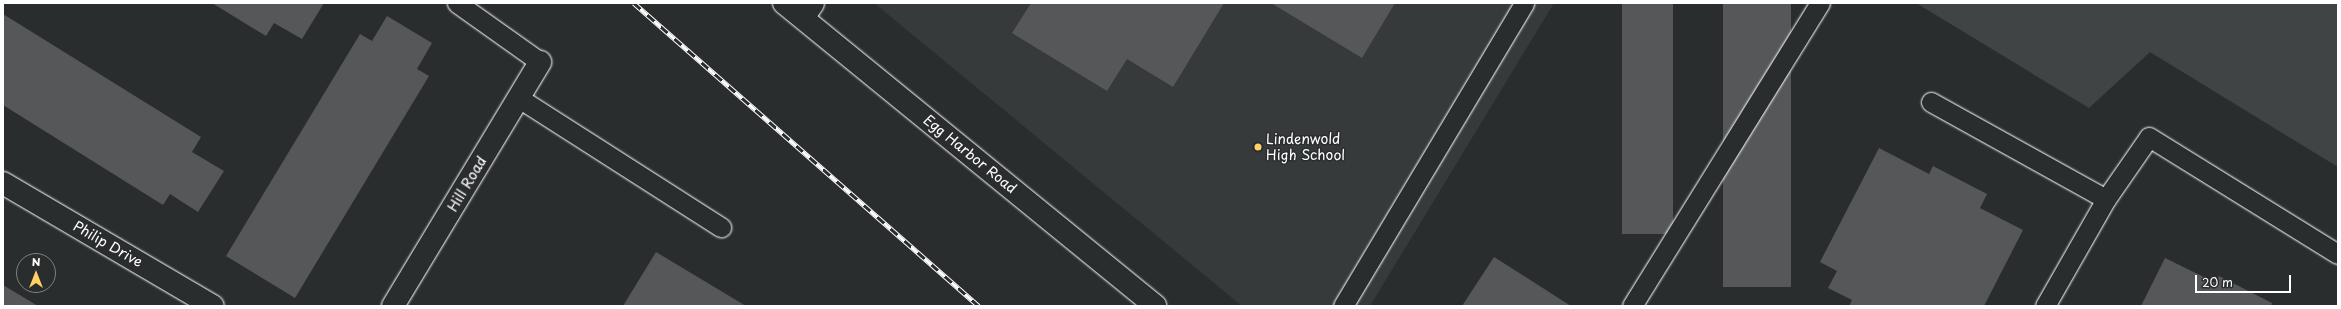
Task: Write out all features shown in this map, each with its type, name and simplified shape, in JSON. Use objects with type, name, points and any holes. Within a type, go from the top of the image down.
[{"type":"street","name":"Egg Harbor Road","points":[[784,3],[808,11],[1155,306]]},
{"type":"street","name":"Hill Road","points":[[393,306],[540,62]]},
{"type":"street","name":"Philip Drive","points":[[3,183],[213,306]]},
{"type":"lane","points":[[457,3],[540,62]]},
{"type":"lane","points":[[1343,306],[1524,3]]},
{"type":"lane","points":[[1632,306],[1820,3]]},
{"type":"lane","points":[[519,98],[721,226]]},
{"type":"lane","points":[[1931,102],[2106,199]]},
{"type":"lane","points":[[2045,306],[2106,199],[2149,137],[2338,254]]},
{"type":"shaded area","name":"Lindenwold High School","points":[[874,3],[1554,3],[1370,306],[1242,306]]},
{"type":"shaded area","points":[[1916,3],[2338,3],[2338,167],[2150,52],[2089,108]]},
{"type":"building","points":[[212,3],[324,3],[302,39],[274,23],[266,36]]},
{"type":"building","points":[[1031,3],[1224,3],[1173,87],[1127,59],[1107,91],[1012,33]]},
{"type":"building","points":[[1271,3],[1395,3],[1362,58]]},
{"type":"building","points":[[1622,3],[1673,3],[1673,234],[1622,234]]},
{"type":"building","points":[[1723,3],[1791,3],[1791,287],[1723,287]]},
{"type":"building","points":[[3,14],[201,137],[192,152],[224,171],[198,212],[170,194],[163,205],[3,105]]},
{"type":"building","points":[[387,16],[432,43],[417,69],[429,76],[295,298],[226,256],[360,34],[372,41]]},
{"type":"building","points":[[1879,148],[1929,174],[1933,166],[1987,194],[1980,208],[2023,230],[1984,306],[1849,306],[1852,300],[1828,288],[1837,271],[1820,262]]},
{"type":"building","points":[[656,252],[746,306],[623,306]]},
{"type":"building","points":[[1494,257],[1571,306],[1462,306]]},
{"type":"building","points":[[2165,258],[2216,283],[2219,276],[2272,303],[2271,306],[2141,306]]},
{"type":"building","points":[[3,285],[38,306],[3,306]]},
{"type":"railway","points":[[634,3],[979,306]]},
{"type":"place","name":"Lindenwold High School","points":[[1258,147]]}]
